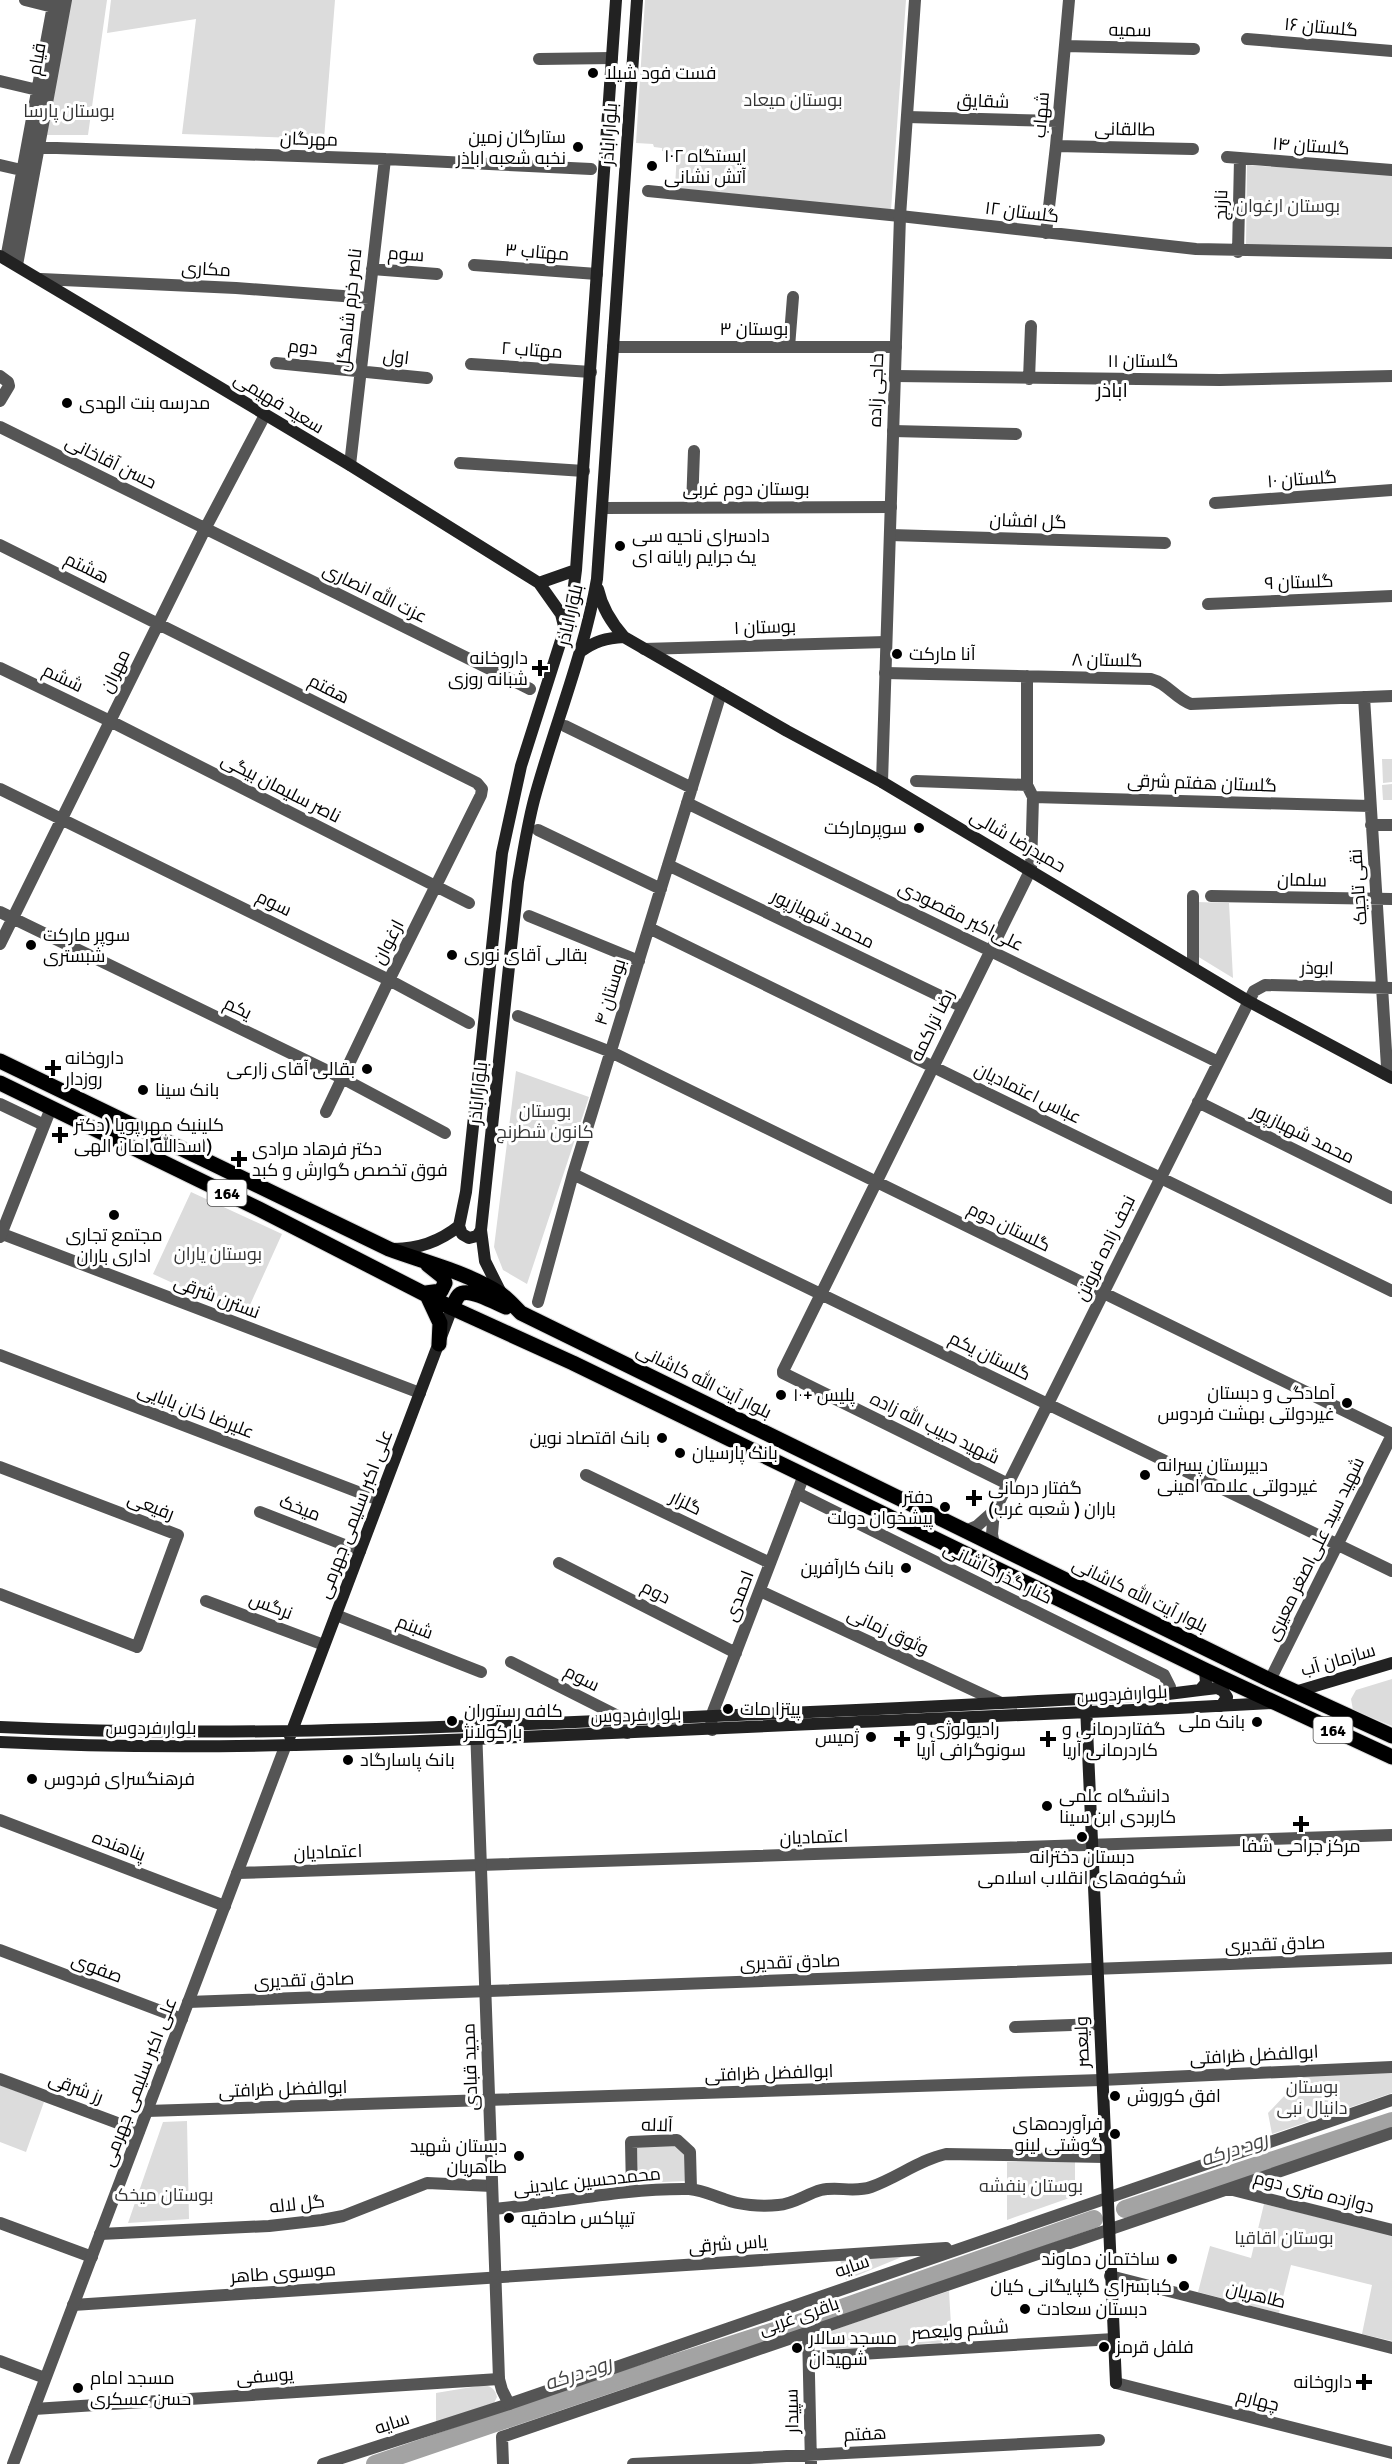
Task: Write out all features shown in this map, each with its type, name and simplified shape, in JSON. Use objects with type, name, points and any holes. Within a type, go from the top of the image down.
[{"type":"main road","name":"بلوار اباذر","points":[[459,1226],[466,1192],[502,852],[521,766],[571,609],[576,570],[616,0]]},
{"type":"main road","name":"بلوار اباذر","points":[[502,1295],[485,1261],[481,1230],[517,893],[526,832],[591,613],[597,579],[637,0]]},
{"type":"main road","name":"سعید فهیمی","points":[[8,260],[350,465],[539,583]]},
{"type":"main road","points":[[565,631],[561,614],[539,583],[576,570]]},
{"type":"main road","points":[[597,579],[600,600],[610,620],[624,637]]},
{"type":"main road","points":[[580,652],[593,643],[608,638],[624,637]]},
{"type":"main road","name":"حمیدرضا شالی","points":[[624,637],[882,782],[1031,869],[1248,1001],[1389,1072]]},
{"type":"main road","name":"بلوار آیت الله کاشانی","points":[[0,1061],[389,1249],[423,1262],[448,1268],[502,1295],[521,1313],[1270,1680],[1392,1736]]},
{"type":"main road","name":"164","points":[[0,1083],[426,1293],[452,1308],[573,1363],[1205,1670],[1392,1757]]},
{"type":"main road","points":[[389,1249],[408,1249],[428,1245],[443,1238],[459,1226],[462,1234],[469,1238],[477,1236],[481,1230]]},
{"type":"main road","points":[[423,1262],[443,1277],[445,1282],[441,1291],[426,1293],[440,1323],[439,1344]]},
{"type":"main road","points":[[452,1308],[458,1296],[463,1292],[470,1292],[521,1313]]},
{"type":"main road","name":"علی اکبر سلیمی جهرمی","points":[[285,1747],[452,1308]]},
{"type":"main road","name":"سازمان آب","points":[[1295,1692],[1392,1663]]},
{"type":"main road","points":[[1200,1690],[1206,1683],[1205,1670]]},
{"type":"main road","points":[[1200,1690],[1223,1691],[1227,1697],[1221,1706]]},
{"type":"main road","name":"بلوار فردوس","points":[[824,1719],[1001,1703],[1168,1694],[1200,1690]]},
{"type":"main road","name":"ولیعصر","points":[[1086,1699],[1104,2157],[1116,2383]]},
{"type":"main road","points":[[1001,1703],[1001,1718]]},
{"type":"main road","name":"بلوار فردوس","points":[[0,1727],[78,1731],[291,1732],[626,1720],[712,1723],[824,1719],[1001,1718],[1274,1703]]},
{"type":"main road","name":"بلوار فردوس","points":[[0,1742],[78,1746],[285,1747],[476,1741],[627,1733],[712,1723]]},
{"type":"street","points":[[25,0],[54,3]]},
{"type":"street","name":"قیام","points":[[43,92],[66,0]]},
{"type":"street","name":"حاجی زاده","points":[[882,782],[900,216],[915,0]]},
{"type":"street","name":"شهاب","points":[[1046,233],[1069,0]]},
{"type":"street","name":"قیام","points":[[8,260],[43,92],[54,3]]},
{"type":"street","name":"گلستان ۱۶","points":[[1246,39],[1392,51]]},
{"type":"street","name":"سمیه","points":[[1065,46],[1194,49]]},
{"type":"street","points":[[539,59],[612,58]]},
{"type":"street","points":[[0,81],[43,92]]},
{"type":"street","name":"شقایق","points":[[907,117],[1058,121]]},
{"type":"street","name":"طالقانی","points":[[1056,146],[1194,149]]},
{"type":"street","name":"مهرگان","points":[[33,147],[385,159],[591,169]]},
{"type":"street","name":"گلستان ۱۴","points":[[1233,158],[1392,170]]},
{"type":"street","name":"نارنج","points":[[1233,158],[1238,252]]},
{"type":"street","name":"ناصر خرم شاهگل","points":[[350,465],[385,159]]},
{"type":"street","points":[[0,165],[28,172]]},
{"type":"street","name":"گلستان ۱۲","points":[[648,191],[1238,252],[1392,253]]},
{"type":"street","name":"مهتاب ۳","points":[[474,265],[597,274]]},
{"type":"street","name":"سوم","points":[[372,269],[437,274]]},
{"type":"street","name":"مکاری","points":[[41,279],[236,288],[369,298]]},
{"type":"street","points":[[789,347],[793,297]]},
{"type":"street","points":[[1029,379],[1031,326]]},
{"type":"street","name":"بوستان ۳","points":[[613,347],[896,347]]},
{"type":"street","name":"دوم","points":[[276,363],[361,372]]},
{"type":"street","name":"مهتاب ۲","points":[[471,364],[591,372]]},
{"type":"street","name":"اول","points":[[361,372],[427,378]]},
{"type":"street","points":[[0,376],[8,382],[9,386],[0,401]]},
{"type":"street","name":"گلستان ۱۱","points":[[895,376],[1220,380],[1392,376]]},
{"type":"street","name":"مهران","points":[[0,944],[205,529],[265,415]]},
{"type":"street","name":"حسن آقاخانی","points":[[0,427],[205,529]]},
{"type":"street","points":[[893,431],[1016,434]]},
{"type":"street","points":[[692,507],[694,452]]},
{"type":"street","points":[[460,463],[584,471]]},
{"type":"street","name":"گلستان ۱۰","points":[[1215,503],[1392,490]]},
{"type":"street","name":"بوستان دوم غربی","points":[[602,508],[891,507]]},
{"type":"street","name":"عزت الله انصاری","points":[[205,529],[530,689]]},
{"type":"street","name":"گل افشان","points":[[890,535],[1165,543]]},
{"type":"street","name":"هشتم","points":[[0,545],[158,624]]},
{"type":"street","name":"گلستان ۹","points":[[1208,604],[1392,596]]},
{"type":"street","name":"هفتم","points":[[158,624],[477,783],[482,789]]},
{"type":"street","name":"بوستان ۱","points":[[644,649],[886,642]]},
{"type":"street","name":"ششم","points":[[0,668],[110,721]]},
{"type":"street","name":"گلستان ٨","points":[[885,674],[1151,679],[1159,681],[1184,702],[1191,704],[1392,696]]},
{"type":"street","name":"رضا تراکمه","points":[[783,1372],[1031,869],[1033,797],[1028,785],[1028,676]]},
{"type":"street","name":"بوستان ۴","points":[[538,1302],[573,1174],[721,693]]},
{"type":"street","name":"نقی تاجیک","points":[[1364,697],[1371,825],[1387,988],[1389,1072]]},
{"type":"street","name":"ناصر سلیمان بیگی","points":[[110,721],[469,903]]},
{"type":"street","points":[[566,726],[692,788]]},
{"type":"street","points":[[916,781],[1028,785]]},
{"type":"street","name":"سوم","points":[[0,789],[389,980],[469,1023]]},
{"type":"street","name":"ارغوان","points":[[326,1112],[482,789]]},
{"type":"street","name":"گلستان هفتم شرقی","points":[[1033,797],[1370,806]]},
{"type":"street","name":"علی‌اکبر مقصودی","points":[[687,803],[1218,1062]]},
{"type":"street","points":[[1371,825],[1392,825]]},
{"type":"street","points":[[538,830],[661,889]]},
{"type":"street","name":"محمد شهبازپور","points":[[668,865],[962,1006]]},
{"type":"street","points":[[1193,896],[1193,966]]},
{"type":"street","name":"سلمان","points":[[1211,896],[1392,899]]},
{"type":"street","points":[[0,912],[13,918]]},
{"type":"street","points":[[530,916],[639,962]]},
{"type":"street","name":"یکم","points":[[13,918],[342,1078],[445,1133]]},
{"type":"street","name":"عباس اعتمادیان","points":[[649,928],[1392,1291]]},
{"type":"street","name":"ابوذر","points":[[1248,1001],[1254,991],[1264,985],[1387,988]]},
{"type":"street","name":"نجف زاده فروتن","points":[[965,1531],[977,1526],[994,1510],[1008,1484],[1248,1001]]},
{"type":"street","name":"گلستان دوم","points":[[518,1016],[611,1052],[1392,1435]]},
{"type":"street","name":"محمد شهبازپور","points":[[1198,1102],[1392,1198]]},
{"type":"street","points":[[0,1104],[44,1125]]},
{"type":"street","points":[[0,1235],[51,1108]]},
{"type":"street","name":"گلستان یکم","points":[[573,1174],[1392,1571]]},
{"type":"street","name":"نسترن شرقی","points":[[0,1235],[420,1393]]},
{"type":"street","name":"علیرضا خان بابایی","points":[[0,1355],[379,1500]]},
{"type":"street","name":"شهید حبیب الله زاده","points":[[783,1372],[1008,1484]]},
{"type":"street","name":"شهید سید علی‌اصغر معیری","points":[[1270,1680],[1392,1435]]},
{"type":"street","name":"رفیعی","points":[[0,1467],[178,1535],[137,1647],[0,1594]]},
{"type":"street","name":"گلزار","points":[[586,1475],[770,1563]]},
{"type":"street","name":"احمدی","points":[[712,1723],[736,1653],[804,1475]]},
{"type":"street","name":"کنار گذر کاشانی","points":[[797,1493],[1164,1675],[1170,1687],[1168,1694]]},
{"type":"street","name":"نجف زاده فروتن","points":[[994,1510],[992,1534],[994,1545]]},
{"type":"street","name":"میخک","points":[[260,1512],[360,1551]]},
{"type":"street","name":"دوم","points":[[559,1563],[736,1653]]},
{"type":"street","name":"وثوق زمانی","points":[[760,1591],[1001,1703]]},
{"type":"street","name":"نرگس","points":[[206,1600],[324,1645]]},
{"type":"street","name":"شبنم","points":[[336,1615],[481,1672]]},
{"type":"street","name":"سوم","points":[[511,1662],[626,1720]]},
{"type":"street","points":[[626,1720],[627,1733]]},
{"type":"street","name":"مجید قبادی","points":[[476,1727],[499,2379],[510,2404]]},
{"type":"street","name":"علی اکبر سلیمی جهرمی","points":[[13,2464],[285,1747]]},
{"type":"street","name":"پناهنده","points":[[0,1820],[225,1906]]},
{"type":"street","name":"اعتمادیان","points":[[237,1873],[1091,1847],[1392,1835]]},
{"type":"street","name":"صفوی","points":[[0,1950],[182,2019]]},
{"type":"street","name":"صادق تقدیری","points":[[188,2002],[1392,1958]]},
{"type":"street","points":[[1015,2027],[1099,2024]]},
{"type":"street","name":"ابوالفضل ظرافتی","points":[[147,2111],[1101,2080],[1392,2067]]},
{"type":"street","name":"رز شرقی","points":[[0,2079],[139,2131]]},
{"type":"street","name":"سایه","points":[[323,2464],[510,2404],[1392,2100]]},
{"type":"street","name":"باقری غربی","points":[[503,2464],[502,2437],[1392,2133]]},
{"type":"street","name":"آلاله","points":[[632,2191],[632,2142],[677,2140],[690,2152],[691,2189]]},
{"type":"street","name":"محمدحسین عابدینی","points":[[493,2209],[632,2191],[691,2189],[736,2202],[777,2206],[788,2204],[819,2190],[831,2188],[856,2190],[871,2187],[934,2156],[946,2154],[1104,2157]]},
{"type":"street","name":"گل لاله","points":[[100,2234],[269,2226],[322,2220],[343,2216],[427,2183],[492,2186]]},
{"type":"street","name":"دوازده متری دوم","points":[[1227,2189],[1392,2230]]},
{"type":"street","points":[[0,2223],[92,2257]]},
{"type":"street","name":"یاس شرقی","points":[[496,2277],[962,2247]]},
{"type":"street","name":"طاهریان","points":[[1110,2276],[1392,2349]]},
{"type":"street","name":"موسوی طاهر","points":[[73,2305],[496,2277]]},
{"type":"street","name":"سپیدار","points":[[808,2332],[811,2459]]},
{"type":"street","name":"ششم ولیعصر","points":[[809,2357],[1114,2338]]},
{"type":"street","points":[[0,2361],[45,2378]]},
{"type":"street","name":"یوسفی","points":[[34,2409],[499,2379]]},
{"type":"street","name":"چهارم","points":[[1116,2383],[1392,2452]]},
{"type":"street","name":"هفتم","points":[[633,2464],[811,2459],[1099,2440]]},
{"type":"green space","name":"بوستان پارسا","points":[[67,0],[107,0],[88,135],[42,135]]},
{"type":"green space","points":[[111,0],[335,0],[324,139],[182,134],[196,19],[107,33]]},
{"type":"green space","name":"بوستان میعاد","points":[[645,0],[906,0],[891,210],[675,188],[677,152],[662,151],[662,148],[654,147],[653,144],[636,143]]},
{"type":"green space","name":"بوستان ارغوان","points":[[1247,165],[1392,175],[1392,247],[1246,245]]},
{"type":"green space","points":[[1382,759],[1392,759],[1392,782],[1383,783]]},
{"type":"green space","points":[[1392,784],[1392,800],[1383,800],[1382,785]]},
{"type":"green space","points":[[1197,902],[1229,903],[1233,978],[1197,956]]},
{"type":"green space","name":"بوستان کانون شطرنج","points":[[516,1071],[589,1097],[527,1284],[503,1270],[494,1247]]},
{"type":"green space","name":"بوستان یاران","points":[[191,1192],[282,1234],[245,1316],[153,1274]]},
{"type":"green space","points":[[1392,1679],[1392,1726],[1353,1710],[1351,1699],[1356,1690]]},
{"type":"green space","name":"بوستان دانیال نبی","points":[[1392,2072],[1392,2093],[1272,2134],[1268,2113],[1303,2076]]},
{"type":"green space","points":[[0,2085],[44,2102],[26,2152],[0,2142]]},
{"type":"green space","name":"بوستان میخک","points":[[187,2121],[189,2219],[128,2223],[163,2122]]},
{"type":"green space","points":[[677,2143],[685,2152],[688,2181],[639,2183],[637,2147]]},
{"type":"green space","name":"بوستان بنفشه","points":[[1007,2162],[1075,2162],[1075,2196],[1007,2220]]},
{"type":"green space","name":"بوستان اقاقیا","points":[[1264,2204],[1392,2235],[1392,2341],[1362,2334],[1372,2285],[1291,2265],[1279,2313],[1198,2292],[1210,2246],[1251,2258]]},
{"type":"green space","points":[[909,2254],[846,2280],[840,2260]]},
{"type":"green space","points":[[949,2291],[952,2342],[822,2350],[818,2335]]},
{"type":"green space","points":[[484,2385],[495,2392],[497,2397],[494,2403],[436,2422],[436,2393]]},
{"type":"waterway","name":"رود درکه","points":[[1125,2209],[1392,2121]]},
{"type":"waterway","name":"رود درکه","points":[[799,2323],[1094,2219]]},
{"type":"waterway","name":"رود درکه","points":[[375,2464],[796,2324]]},
{"type":"place","name":"فست فود شیلا","points":[[593,73]]},
{"type":"place","name":"ستارگان زمین نخبه شعبه اباذر","points":[[578,147]]},
{"type":"place","name":"ایستگاه ۱۰۲ آتش نشانی","points":[[652,166]]},
{"type":"place","name":"مدرسه بنت الهدی","points":[[67,403]]},
{"type":"place","name":"دادسرای ناحیه سی یک جرایم رایانه ای","points":[[620,546]]},
{"type":"place","name":"آنا مارکت","points":[[897,654]]},
{"type":"place","name":"داروخانه شبانه روزی","points":[[540,668]]},
{"type":"place","name":"سوپرمارکت","points":[[919,828]]},
{"type":"place","name":"سوپر مارکت شبستری","points":[[31,945]]},
{"type":"place","name":"بقالی آقای نوری","points":[[452,955]]},
{"type":"place","name":"داروخانه روزدار","points":[[53,1068]]},
{"type":"place","name":"بقالی آقای زارعی","points":[[367,1069]]},
{"type":"place","name":"بانک سینا","points":[[143,1090]]},
{"type":"place","name":"کلینیک مهر پویا (دکتر اسدالله امان الهی)","points":[[60,1135]]},
{"type":"place","name":"دکتر فرهاد مرادی فوق تخصص گوارش و کبد","points":[[239,1159]]},
{"type":"place","name":"مجتمع تجاری اداری باران","points":[[114,1215]]},
{"type":"place","name":"پلیس +۱۰","points":[[781,1395]]},
{"type":"place","name":"آمادگی و دبستان غیردولتی بهشت فردوس","points":[[1347,1403]]},
{"type":"place","name":"بانک اقتصاد نوین","points":[[662,1438]]},
{"type":"place","name":"بانک پارسیان","points":[[680,1453]]},
{"type":"place","name":"دبیرستان پسرانه غیردولتی علامه امینی","points":[[1145,1475]]},
{"type":"place","name":"گفتار درمانی باران ( شعبه غرب)","points":[[974,1498]]},
{"type":"place","name":"دفتر پیشخوان دولت","points":[[945,1507]]},
{"type":"place","name":"بانک کارآفرین","points":[[906,1568]]},
{"type":"place","name":"پیتزا مات","points":[[728,1709]]},
{"type":"place","name":"کافه رستوران بارکولانژ","points":[[452,1721]]},
{"type":"place","name":"بانک ملی","points":[[1257,1722]]},
{"type":"place","name":"ژمیس","points":[[871,1737]]},
{"type":"place","name":"رادیولوژی و سونوگرافی آریا","points":[[902,1739]]},
{"type":"place","name":"گفتاردرمانی و کاردرمانی آریا","points":[[1048,1739]]},
{"type":"place","name":"بانک پاسارگاد","points":[[348,1760]]},
{"type":"place","name":"فرهنگسرای فردوس","points":[[32,1779]]},
{"type":"place","name":"دانشگاه علمی کاربردی ابن سینا","points":[[1047,1806]]},
{"type":"place","name":"مرکز جراحی شفا","points":[[1301,1824]]},
{"type":"place","name":"دبستان دخترانه شکوفه‌های انقلاب اسلامی","points":[[1082,1837]]},
{"type":"place","name":"افق کوروش","points":[[1115,2096]]},
{"type":"place","name":"فرآورده‌های گوشتی لینو","points":[[1115,2134]]},
{"type":"place","name":"دبستان شهید طاهریان","points":[[519,2156]]},
{"type":"place","name":"تیپاکس صادقیه","points":[[509,2218]]},
{"type":"place","name":"ساختمان دماوند","points":[[1172,2259]]},
{"type":"place","name":"کبابسرای گلپایگانی کیان","points":[[1184,2286]]},
{"type":"place","name":"دبستان سعادت","points":[[1025,2309]]},
{"type":"place","name":"فلفل قرمز","points":[[1104,2347]]},
{"type":"place","name":"مسجد سالار شهیدان","points":[[797,2348]]},
{"type":"place","name":"داروخانه","points":[[1364,2382]]},
{"type":"place","name":"مسجد امام حسن عسکری","points":[[78,2388]]},
{"type":"district","name":"اباذر","points":[[1112,390]]}]
